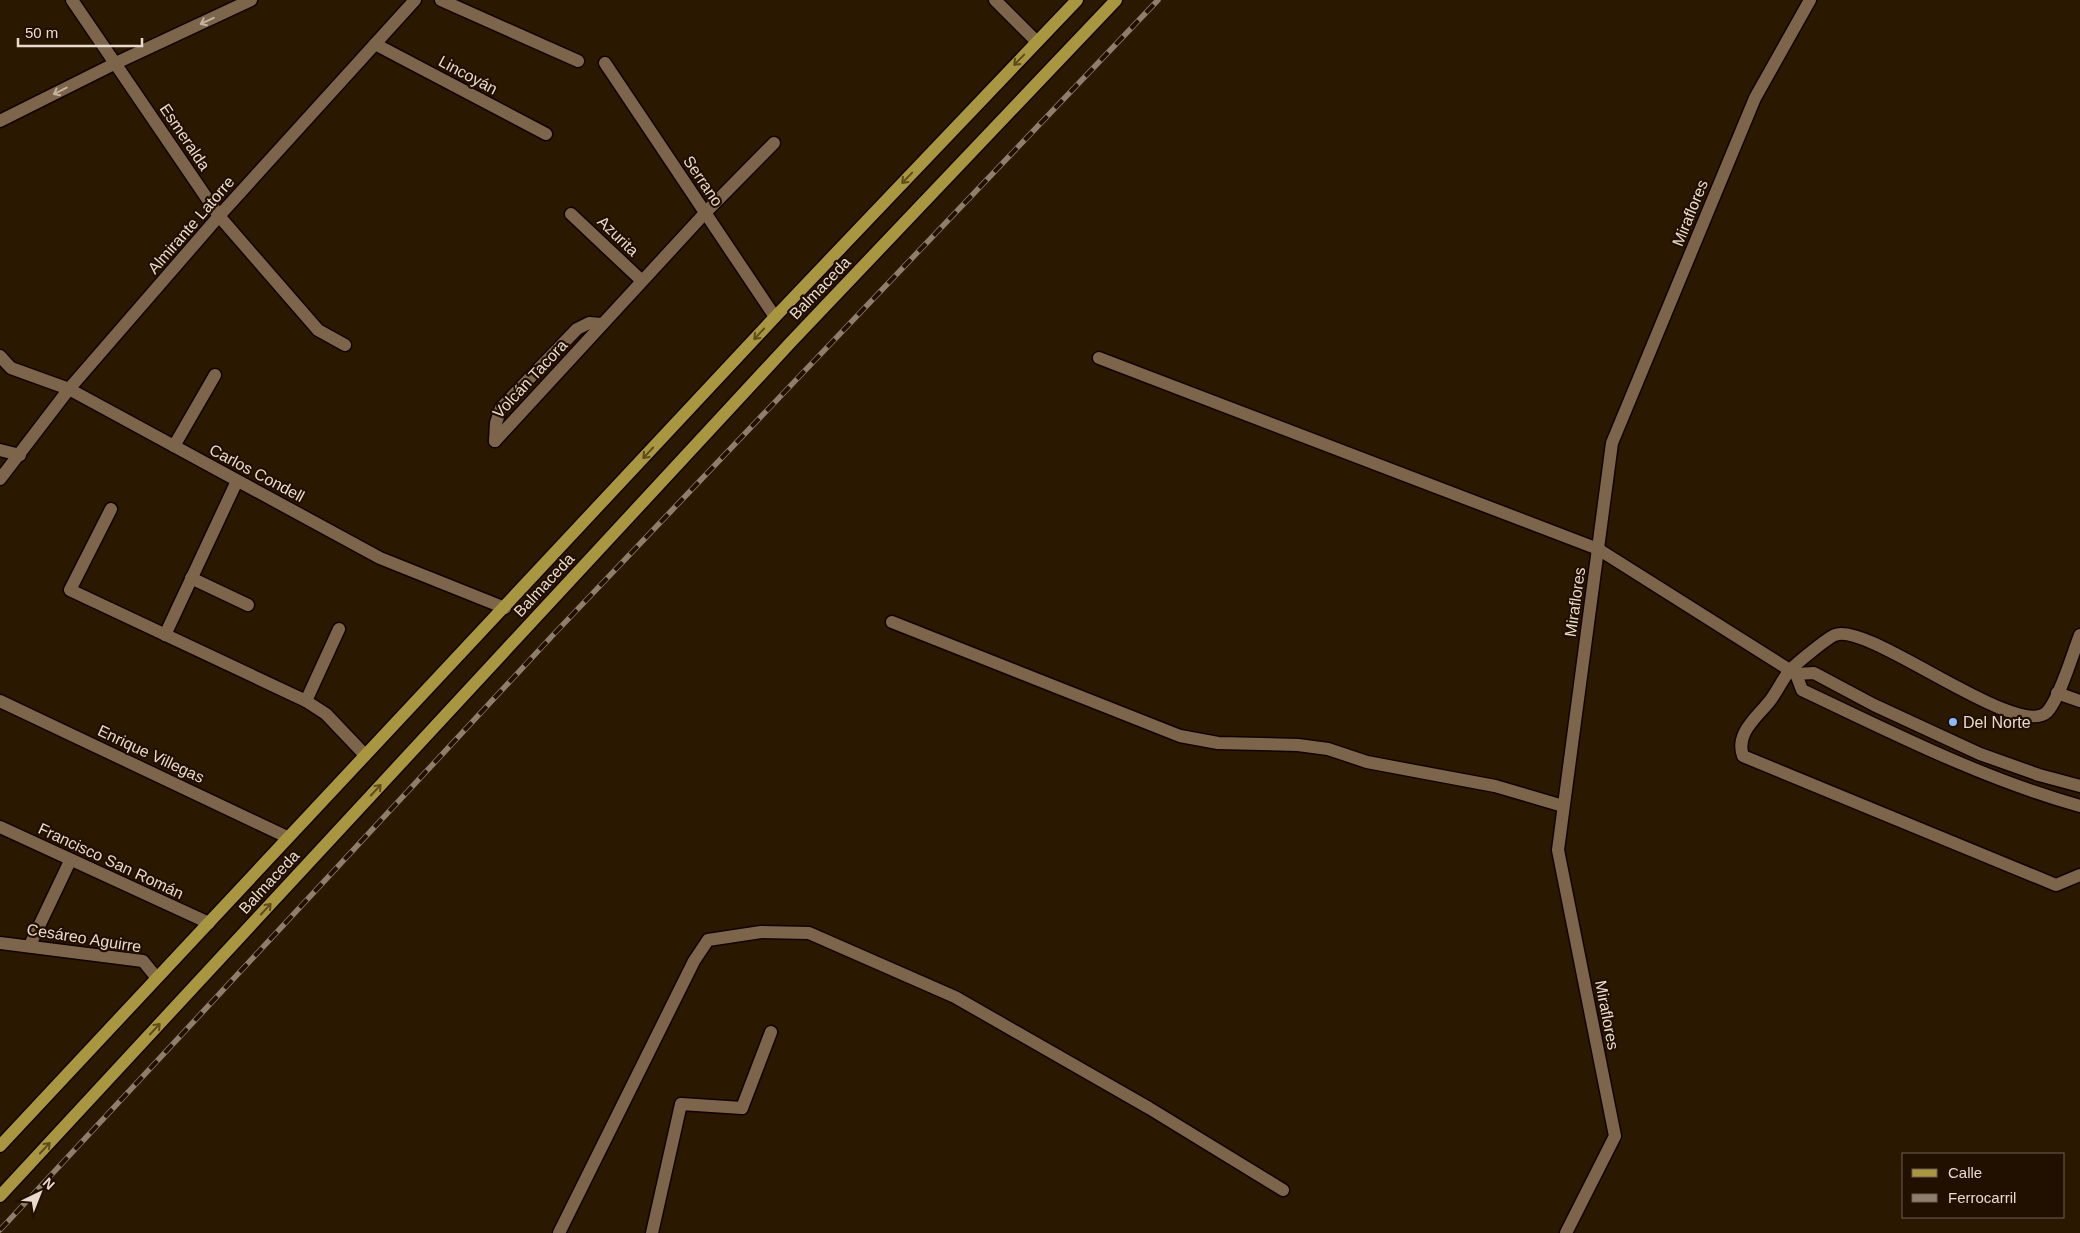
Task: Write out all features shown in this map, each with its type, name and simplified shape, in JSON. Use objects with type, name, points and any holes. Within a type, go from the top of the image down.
[{"type":"main road","name":"Balmaceda","points":[[0,1146],[775,317],[1077,0]]},
{"type":"main road","name":"Balmaceda","points":[[0,1196],[791,342],[1116,0]]},
{"type":"street","name":"Esmeralda","points":[[72,0],[219,216],[318,330],[345,345]]},
{"type":"street","points":[[0,121],[116,63],[251,0]]},
{"type":"street","name":"Almirante Latorre","points":[[0,479],[69,389],[219,216],[415,0]]},
{"type":"street","points":[[441,0],[578,61]]},
{"type":"street","points":[[996,0],[1037,42]]},
{"type":"street","name":"Miraflores","points":[[1566,1233],[1615,1136],[1558,850],[1612,443],[1755,98],[1810,0]]},
{"type":"street","name":"Lincoyán","points":[[375,44],[546,134]]},
{"type":"street","name":"Serrano","points":[[605,63],[775,317]]},
{"type":"street","name":"Volcán Tacora","points":[[602,324],[589,323],[577,329],[501,408],[496,423],[495,441],[705,213],[774,143]]},
{"type":"street","name":"Azurita","points":[[571,214],[642,281]]},
{"type":"street","name":"Carlos Condell","points":[[0,356],[11,368],[69,389],[380,558],[505,608]]},
{"type":"street","points":[[1099,358],[1598,549],[1793,672],[1814,673],[1874,704],[1980,754],[2039,775],[2080,786]]},
{"type":"street","points":[[174,446],[215,375]]},
{"type":"street","points":[[0,450],[20,454]]},
{"type":"street","points":[[164,635],[237,480]]},
{"type":"street","points":[[111,509],[70,590],[306,701],[326,714],[365,755]]},
{"type":"street","points":[[191,578],[248,605]]},
{"type":"street","points":[[892,622],[1180,736],[1218,743],[1298,745],[1328,749],[1367,762],[1495,786],[1563,806]]},
{"type":"street","points":[[306,701],[339,629]]},
{"type":"street","points":[[2080,635],[2057,693],[2047,711],[2042,715],[2028,718],[1952,685],[1865,640],[1848,634],[1835,635],[1793,672],[1743,734],[1740,748],[1743,756],[2056,886],[2080,875]]},
{"type":"street","points":[[1793,672],[1802,690],[1876,725],[1986,774],[2038,794],[2080,806]]},
{"type":"street","points":[[2057,693],[2080,701]]},
{"type":"street","name":"Enrique Villegas","points":[[0,701],[287,837]]},
{"type":"street","name":"Francisco San Román","points":[[0,827],[70,861],[209,923]]},
{"type":"street","points":[[30,945],[70,861]]},
{"type":"street","points":[[559,1233],[694,961],[708,940],[761,932],[809,933],[955,997],[1149,1108],[1283,1190]]},
{"type":"street","name":"Cesáreo Aguirre","points":[[0,943],[30,945],[143,961],[156,977]]},
{"type":"street","points":[[652,1233],[681,1104],[742,1108],[771,1032]]},
{"type":"railway","points":[[0,1230],[553,635],[1158,0]]},
{"type":"place","name":"Del Norte","points":[[1953,722]]}]
